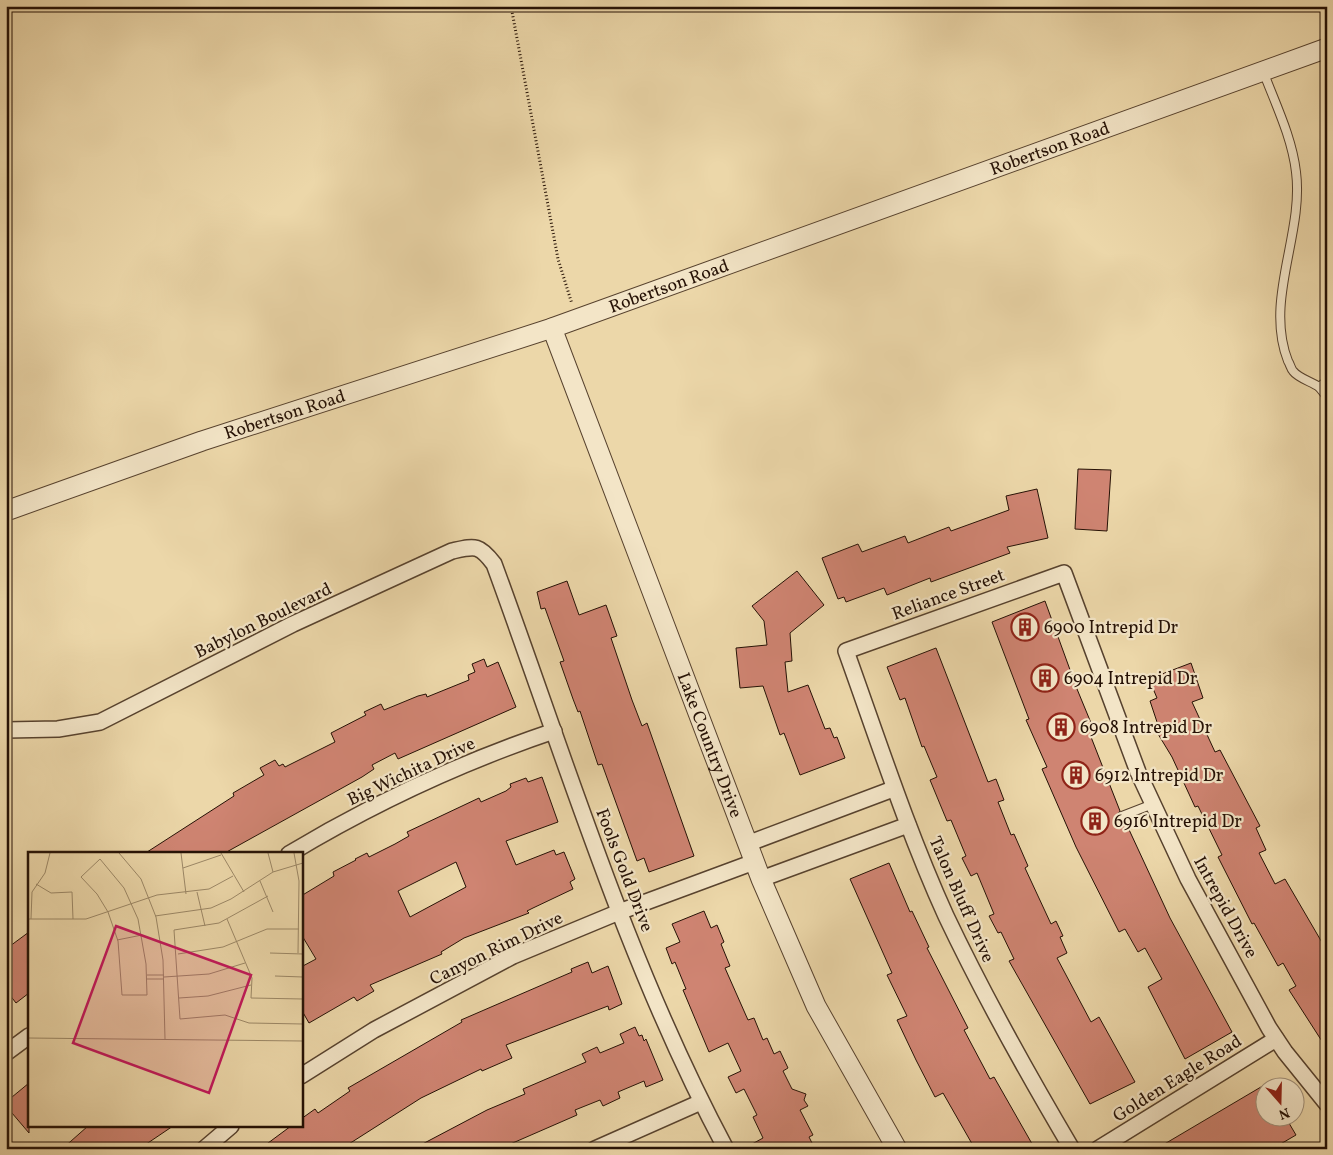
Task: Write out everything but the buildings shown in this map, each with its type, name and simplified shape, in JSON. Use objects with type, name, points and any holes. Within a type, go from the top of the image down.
[{"type":"street","name":"Robertson Road","points":[[6,511],[202,441],[577,320],[1327,48]]},
{"type":"street","name":"Lake Country Drive","points":[[552,328],[648,575],[747,844],[816,1006],[897,1149]]},
{"type":"street","name":"Babylon Boulevard","points":[[6,730],[58,729],[100,722],[293,624],[452,551],[473,546],[484,550],[494,564],[506,598]]},
{"type":"street","name":"Reliance Street","points":[[846,651],[1064,573]]},
{"type":"street","name":"Intrepid Drive","points":[[1064,573],[1138,772],[1188,879],[1276,1039],[1327,1104]]},
{"type":"street","name":"Fools Gold Drive","points":[[506,598],[619,912],[701,1102],[726,1149]]},
{"type":"street","name":"Talon Bluff Drive","points":[[846,651],[893,789],[946,916],[1010,1042],[1072,1149]]},
{"type":"street","name":"Big Wichita Drive","points":[[292,852],[423,783],[509,746],[554,731]]},
{"type":"street","points":[[747,844],[893,789]]},
{"type":"street","name":"Canyon Rim Drive","points":[[302,1075],[374,1030],[513,956],[619,912],[718,876],[758,870],[908,824]]},
{"type":"street","points":[[6,1053],[28,1037]]},
{"type":"street","name":"Golden Eagle Road","points":[[1098,1149],[1276,1039]]},
{"type":"street","points":[[595,1149],[701,1102]]},
{"type":"street","points":[[204,1149],[229,1128]]},
{"type":"lane","points":[[1263,71],[1288,138],[1296,172],[1296,204],[1282,296],[1281,331],[1285,353],[1293,372],[1319,387],[1327,397]]},
{"type":"lane","points":[[1319,387],[1327,381]]},
{"type":"lane","points":[[1122,816],[1153,804]]},
{"type":"path","points":[[511,6],[558,259],[577,320]]},
{"type":"place","name":"6900 Intrepid Dr","points":[[1025,627]]},
{"type":"place","name":"6904 Intrepid Dr","points":[[1045,678]]},
{"type":"place","name":"6908 Intrepid Dr","points":[[1061,727]]},
{"type":"place","name":"6912 Intrepid Dr","points":[[1076,775]]},
{"type":"place","name":"6916 Intrepid Dr","points":[[1095,821]]}]
